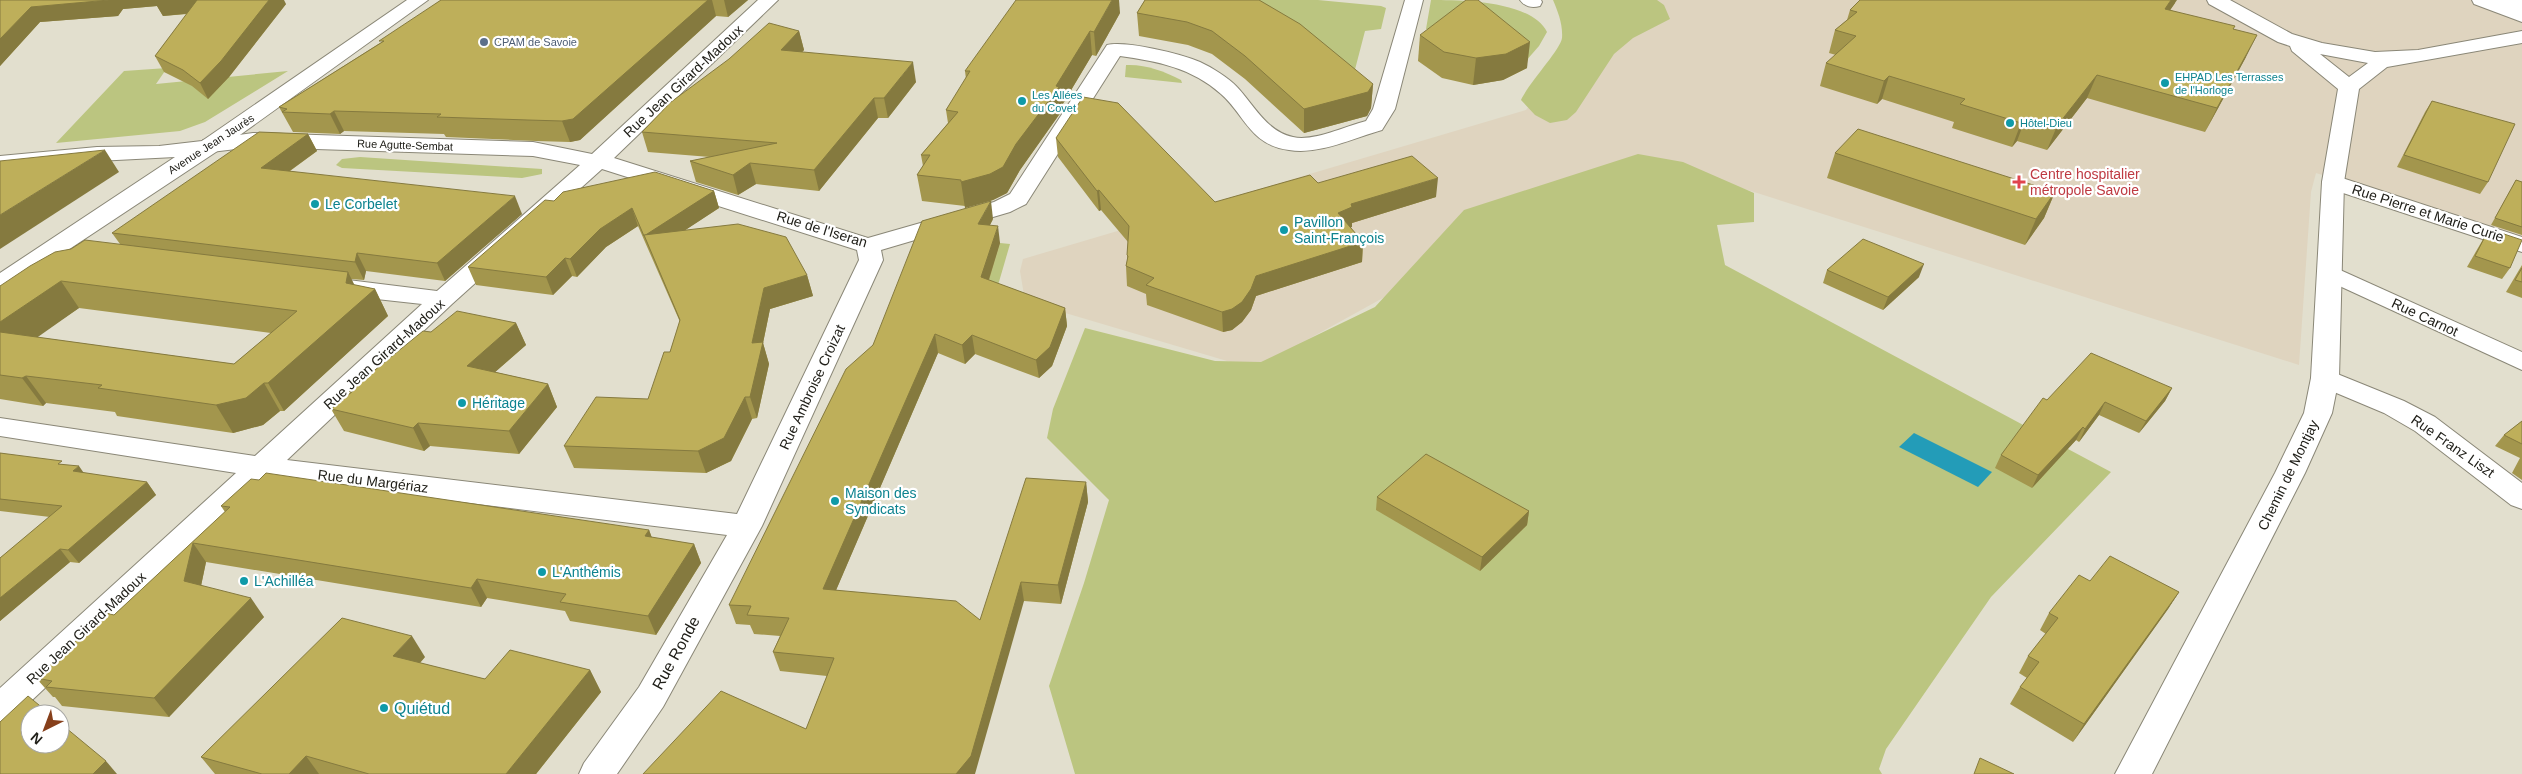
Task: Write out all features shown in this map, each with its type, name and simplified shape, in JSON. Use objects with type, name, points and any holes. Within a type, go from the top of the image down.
[{"type":"street","name":"Avenue Jean Jaurès","points":[[0,284],[211,145],[419,0]]},
{"type":"street","name":"Rue Jean Girard-Madoux","points":[[0,708],[260,467],[598,161],[769,0]]},
{"type":"street","name":"Rue de l'Iseran","points":[[598,161],[868,246],[1002,207],[1018,199],[1114,49],[1153,55],[1193,66],[1229,90],[1256,124],[1273,137],[1290,144],[1311,144],[1374,125],[1384,109],[1414,0]]},
{"type":"street","points":[[2216,0],[2285,38],[2349,87],[2380,63],[2522,37]]},
{"type":"street","points":[[2481,0],[2522,16]]},
{"type":"street","points":[[2493,0],[2522,5]]},
{"type":"street","points":[[2285,38],[2348,54],[2397,59]]},
{"type":"street","name":"Chemin de Montjay","points":[[2132,774],[2290,474],[2318,413],[2325,378],[2333,182],[2349,87]]},
{"type":"street","name":"Rue Agutte-Sembat","points":[[0,163],[97,154],[159,153],[253,140],[533,149],[598,161]]},
{"type":"street","name":"Rue Pierre et Marie Curie","points":[[2333,182],[2522,245]]},
{"type":"street","name":"Rue Ambroise Croizat","points":[[747,526],[870,260],[868,246]]},
{"type":"street","points":[[50,251],[82,255]]},
{"type":"street","name":"Rue Carnot","points":[[2329,272],[2522,362]]},
{"type":"street","points":[[316,284],[444,299]]},
{"type":"street","name":"Rue Franz Liszt","points":[[2325,378],[2394,407],[2425,424],[2522,498]]},
{"type":"street","name":"Rue du Margériaz","points":[[0,427],[260,467],[747,526]]},
{"type":"street","name":"Rue Ronde","points":[[597,774],[651,697],[747,526]]},
{"type":"shaded area","name":"Centre hospitalier métropole Savoie","points":[[1610,0],[2498,0],[2522,4],[2522,239],[2316,173],[2311,192],[2299,365],[1650,159],[1499,234],[1254,369],[1025,301],[1020,271],[1023,259],[1526,110]]},
{"type":"green space","points":[[1151,0],[1318,0],[1386,8],[1381,29],[1365,31],[1352,81]]},
{"type":"green space","points":[[1431,0],[1478,2],[1512,8],[1527,14],[1539,22],[1547,32],[1539,46],[1525,62],[1441,30],[1426,29]]},
{"type":"green space","points":[[1553,0],[1657,0],[1664,5],[1670,19],[1633,38],[1614,54],[1576,112],[1567,120],[1550,123],[1535,115],[1521,100],[1556,50],[1562,38],[1561,23]]},
{"type":"green space","points":[[1126,65],[1154,69],[1181,80],[1182,83],[1125,77]]},
{"type":"green space","points":[[167,68],[156,84],[288,71],[205,122],[180,131],[56,143],[124,71]]},
{"type":"green space","points":[[1638,154],[1683,162],[1754,193],[1754,222],[1717,225],[1725,265],[2111,472],[1991,597],[1886,749],[1879,769],[1882,774],[1075,774],[1049,686],[1084,583],[1109,500],[1047,438],[1053,409],[1085,328],[1215,361],[1261,362],[1375,307],[1464,210]]},
{"type":"green space","points":[[360,157],[542,169],[542,174],[522,178],[342,168],[336,165],[342,159]]},
{"type":"green space","points":[[1000,243],[1010,244],[994,299],[984,295]]},
{"type":"water","points":[[1914,433],[1992,472],[1978,487],[1899,447]]},
{"type":"building","points":[[0,0],[109,0],[31,7],[0,39]]},
{"type":"building","points":[[197,0],[269,0],[221,61],[200,83],[183,70],[155,56]]},
{"type":"building","points":[[441,0],[708,0],[573,119],[562,121],[437,117],[441,114],[334,111],[330,114],[282,112],[287,109],[279,107],[384,41],[379,41]]},
{"type":"building","points":[[1016,0],[1112,0],[1094,32],[1090,31],[1056,86],[1059,87],[1016,144],[1003,167],[990,174],[961,182],[961,180],[917,175],[930,155],[921,155],[958,112],[946,110],[970,71],[965,71]]},
{"type":"building","points":[[1145,0],[1259,0],[1300,24],[1373,84],[1368,92],[1304,109],[1245,56],[1212,31],[1187,22],[1137,13]]},
{"type":"building","points":[[1466,0],[1478,0],[1530,42],[1506,54],[1476,58],[1444,52],[1420,35]]},
{"type":"building","points":[[1860,0],[2171,0],[2165,9],[2235,26],[2233,29],[2257,35],[2217,108],[2097,75],[2057,126],[2026,117],[2021,123],[1960,104],[1965,99],[1889,76],[1884,81],[1826,63],[1856,36],[1835,30],[1857,12],[1850,10]]},
{"type":"building","points":[[769,23],[799,31],[781,50],[913,62],[884,98],[874,98],[814,170],[750,163],[733,175],[690,161],[777,143],[642,132],[671,102],[729,59]]},
{"type":"building","points":[[1083,97],[1118,103],[1215,202],[1310,175],[1318,183],[1412,156],[1438,178],[1351,204],[1352,207],[1338,213],[1363,242],[1256,276],[1251,289],[1242,302],[1232,309],[1222,312],[1146,285],[1154,278],[1126,266],[1129,226],[1099,190],[1097,191],[1056,138]]},
{"type":"building","points":[[2432,101],[2515,124],[2488,182],[2404,155]]},
{"type":"building","points":[[1858,129],[2055,192],[2036,219],[1835,153]]},
{"type":"building","points":[[259,132],[308,134],[261,168],[515,196],[437,263],[357,253],[355,262],[112,233]]},
{"type":"building","points":[[105,150],[0,215],[0,161]]},
{"type":"building","points":[[655,172],[714,191],[644,236],[632,208],[600,229],[570,259],[565,258],[546,277],[468,267],[545,200],[554,201],[563,192]]},
{"type":"building","points":[[2516,180],[2522,182],[2522,227],[2495,218]]},
{"type":"building","points":[[991,201],[978,224],[998,226],[981,277],[1065,308],[1050,347],[1036,360],[972,335],[962,345],[935,334],[823,589],[956,601],[980,620],[1026,478],[1086,482],[1058,585],[1021,582],[971,756],[956,774],[643,774],[721,691],[806,729],[834,658],[773,652],[789,618],[747,615],[751,606],[729,605],[846,369],[873,345],[922,221]]},
{"type":"building","points":[[738,224],[786,237],[807,275],[764,288],[752,343],[763,342],[750,397],[745,397],[724,438],[698,451],[564,446],[596,397],[648,399],[664,352],[670,352],[680,320],[644,235]]},
{"type":"building","points":[[2489,229],[2522,240],[2510,268],[2475,256]]},
{"type":"building","points":[[1863,239],[1924,264],[1888,297],[1827,270]]},
{"type":"building","points":[[85,240],[348,272],[346,283],[375,289],[268,383],[264,383],[246,398],[216,405],[98,388],[102,385],[26,376],[22,378],[0,375],[0,332],[234,364],[297,311],[61,281],[0,322],[0,286],[55,252],[71,249]]},
{"type":"building","points":[[2522,268],[2522,282],[2515,280]]},
{"type":"building","points":[[457,311],[516,323],[467,366],[548,384],[509,431],[418,423],[413,428],[331,409],[353,391],[349,391],[423,331],[431,332]]},
{"type":"building","points":[[2091,353],[2172,388],[2146,421],[2105,402],[2085,429],[2083,427],[2038,475],[2001,455],[2043,398],[2047,400]]},
{"type":"building","points":[[2522,421],[2522,444],[2504,435]]},
{"type":"building","points":[[0,453],[62,461],[58,464],[79,466],[73,471],[147,482],[68,550],[60,549],[0,598],[0,558],[62,506],[0,499]]},
{"type":"building","points":[[1426,454],[1529,511],[1482,557],[1377,497]]},
{"type":"building","points":[[266,473],[649,530],[645,536],[694,544],[648,616],[560,602],[566,594],[477,579],[471,588],[193,543],[184,581],[251,598],[154,698],[46,687],[52,681],[36,678],[106,613],[114,615],[230,507],[221,506],[251,479],[259,480]]},
{"type":"building","points":[[2110,556],[2179,592],[2084,724],[2020,687],[2039,662],[2028,656],[2058,618],[2049,613],[2079,575],[2090,581]]},
{"type":"building","name":"Quiétud","points":[[342,618],[412,636],[393,656],[485,679],[510,650],[590,670],[506,774],[369,774],[306,756],[289,774],[262,774],[201,757]]},
{"type":"building","points":[[28,696],[38,704],[20,704],[20,754],[70,754],[70,731],[106,761],[93,774],[0,774],[0,722]]},
{"type":"building","points":[[1980,758],[2014,774],[1974,774]]},
{"type":"place","name":"CPAM de Savoie","points":[[484,42]]},
{"type":"place","name":"EHPAD Les Terrasses de l'Horloge","points":[[2165,83]]},
{"type":"place","name":"Les Allées du Covet","points":[[1022,101]]},
{"type":"place","name":"Hôtel-Dieu","points":[[2010,123]]},
{"type":"place","name":"Centre hospitalier métropole Savoie","points":[[2019,182]]},
{"type":"place","name":"Le Corbelet","points":[[315,204]]},
{"type":"place","name":"Pavillon Saint-François","points":[[1284,230]]},
{"type":"place","name":"Héritage","points":[[462,403]]},
{"type":"place","name":"Maison des Syndicats","points":[[835,501]]},
{"type":"place","name":"L'Anthémis","points":[[542,572]]},
{"type":"place","name":"L'Achilléa","points":[[244,581]]},
{"type":"place","name":"Quiétud","points":[[384,708]]}]
